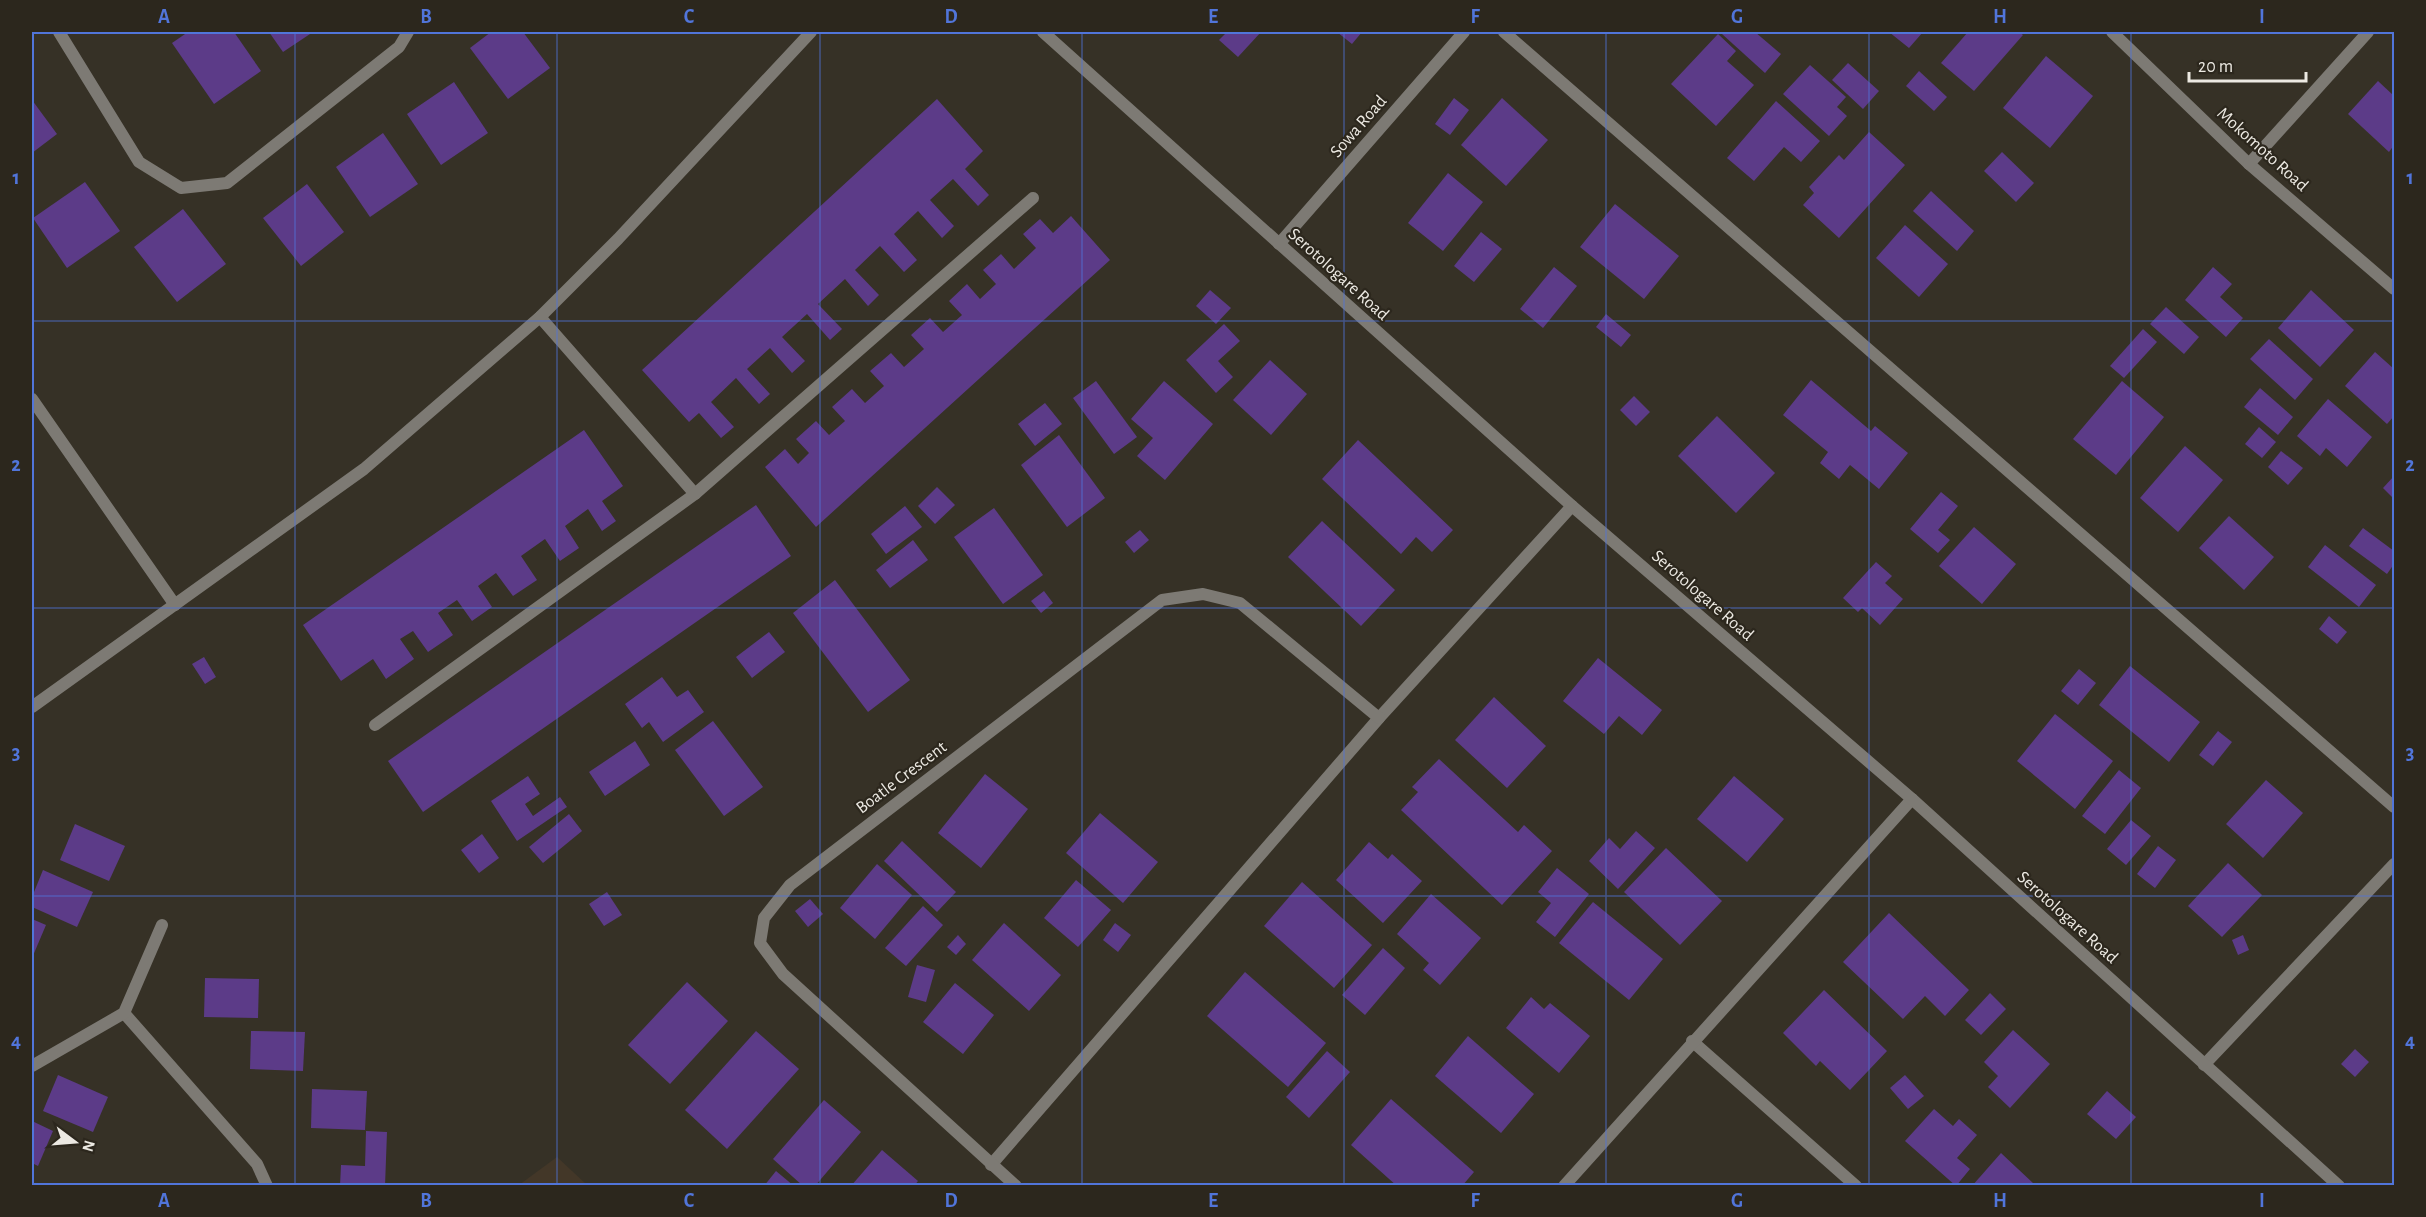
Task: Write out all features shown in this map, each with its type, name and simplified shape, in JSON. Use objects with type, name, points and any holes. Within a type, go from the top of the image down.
[{"type":"street","points":[[59,32],[139,162],[181,188],[227,183],[399,46],[408,32]]},
{"type":"street","points":[[32,707],[364,469],[540,317],[618,239],[811,32]]},
{"type":"street","name":"Serotologare Road","points":[[1043,32],[1572,506],[1912,799],[2339,1185]]},
{"type":"street","name":"Sowa Road","points":[[1279,244],[1464,32]]},
{"type":"street","points":[[1504,32],[2394,807]]},
{"type":"street","name":"Mokomoto Road","points":[[2112,32],[2249,164],[2394,289]]},
{"type":"street","points":[[2249,164],[2368,32]]},
{"type":"street","points":[[375,725],[694,494],[1033,198]]},
{"type":"street","points":[[540,317],[694,494]]},
{"type":"street","points":[[32,399],[175,605]]},
{"type":"street","points":[[991,1165],[1379,718],[1572,506]]},
{"type":"street","name":"Boatle Crescent","points":[[1016,1185],[991,1165],[783,974],[760,943],[764,918],[790,885],[1162,600],[1203,594],[1240,603],[1379,718]]},
{"type":"street","points":[[1564,1185],[1912,799]]},
{"type":"street","points":[[2204,1065],[2394,864]]},
{"type":"street","points":[[32,1066],[124,1013],[162,925]]},
{"type":"street","points":[[124,1013],[257,1164],[267,1185]]},
{"type":"street","points":[[1692,1041],[1856,1185]]},
{"type":"shaded area","points":[[557,1157],[587,1185],[519,1185]]},
{"type":"building","points":[[188,32],[234,32],[261,71],[214,104],[172,43]]},
{"type":"building","points":[[269,32],[313,32],[283,52]]},
{"type":"building","points":[[491,32],[523,32],[550,68],[508,99],[470,48]]},
{"type":"building","points":[[1227,32],[1261,32],[1238,57],[1219,40]]},
{"type":"building","points":[[1337,32],[1362,32],[1352,44]]},
{"type":"building","points":[[1724,32],[1755,32],[1781,54],[1765,73],[1722,34]]},
{"type":"building","points":[[1889,32],[1923,32],[1909,48]]},
{"type":"building","points":[[1968,32],[2019,32],[2023,35],[1974,91],[1941,63]]},
{"type":"building","points":[[1718,34],[1736,51],[1727,61],[1754,85],[1716,126],[1671,84]]},
{"type":"building","points":[[2046,56],[2093,96],[2050,148],[2003,108]]},
{"type":"building","points":[[1848,63],[1879,91],[1863,109],[1832,80]]},
{"type":"building","points":[[1810,65],[1846,97],[1837,107],[1847,116],[1829,136],[1783,94]]},
{"type":"building","points":[[1919,71],[1947,97],[1934,111],[1906,86]]},
{"type":"building","points":[[2378,81],[2394,96],[2394,145],[2389,152],[2348,114]]},
{"type":"building","points":[[454,82],[488,133],[441,165],[407,114]]},
{"type":"building","points":[[1454,98],[1469,110],[1450,135],[1435,124]]},
{"type":"building","points":[[1502,98],[1548,140],[1506,186],[1461,145]]},
{"type":"building","points":[[937,99],[983,151],[965,169],[989,195],[978,206],[953,179],[930,200],[954,226],[942,238],[918,211],[894,234],[917,260],[904,272],[880,246],[855,270],[879,295],[868,306],[845,279],[818,304],[842,329],[830,340],[807,314],[782,337],[805,361],[792,373],[770,348],[747,369],[770,394],[759,404],[736,378],[711,402],[734,427],[721,438],[699,413],[689,422],[642,370]]},
{"type":"building","points":[[32,100],[57,134],[32,153]]},
{"type":"building","points":[[1776,101],[1820,141],[1801,162],[1784,147],[1754,181],[1727,158]]},
{"type":"building","points":[[1869,132],[1905,165],[1839,238],[1803,205],[1814,193],[1809,187],[1839,155],[1844,160]]},
{"type":"building","points":[[383,133],[418,184],[370,217],[336,167]]},
{"type":"building","points":[[2002,152],[2034,183],[2016,202],[1984,171]]},
{"type":"building","points":[[1448,173],[1483,202],[1443,251],[1408,223]]},
{"type":"building","points":[[85,182],[120,231],[67,268],[33,218]]},
{"type":"building","points":[[307,184],[344,232],[301,266],[263,218]]},
{"type":"building","points":[[1931,191],[1974,231],[1957,251],[1913,211]]},
{"type":"building","points":[[1615,204],[1679,256],[1644,299],[1580,247]]},
{"type":"building","points":[[183,209],[226,264],[177,302],[134,247]]},
{"type":"building","points":[[1071,216],[1110,260],[816,527],[765,467],[785,449],[798,464],[809,453],[796,439],[816,421],[829,435],[845,421],[832,407],[852,389],[865,403],[884,386],[870,371],[891,353],[904,367],[924,349],[911,335],[930,318],[943,332],[962,315],[949,301],[967,284],[980,299],[996,284],[983,270],[1001,254],[1014,269],[1036,248],[1023,234],[1040,219],[1053,233]]},
{"type":"building","points":[[1905,225],[1948,264],[1919,297],[1876,258]]},
{"type":"building","points":[[1481,232],[1502,249],[1474,282],[1454,266]]},
{"type":"building","points":[[1554,267],[1577,286],[1543,328],[1520,309]]},
{"type":"building","points":[[2213,267],[2232,284],[2220,297],[2243,318],[2226,337],[2185,300]]},
{"type":"building","points":[[1210,290],[1231,308],[1216,324],[1196,306]]},
{"type":"building","points":[[2311,290],[2354,330],[2320,367],[2278,328]]},
{"type":"building","points":[[2166,307],[2199,337],[2184,354],[2150,324]]},
{"type":"building","points":[[1606,314],[1631,335],[1621,347],[1596,327]]},
{"type":"building","points":[[1224,324],[1240,341],[1218,361],[1233,377],[1216,393],[1186,360]]},
{"type":"building","points":[[2143,329],[2157,342],[2124,378],[2110,366]]},
{"type":"building","points":[[2269,339],[2313,379],[2295,400],[2250,359]]},
{"type":"building","points":[[2375,352],[2394,369],[2394,416],[2387,424],[2345,386]]},
{"type":"building","points":[[1270,360],[1307,394],[1271,435],[1233,400]]},
{"type":"building","points":[[1811,380],[1871,431],[1875,426],[1908,453],[1879,489],[1850,465],[1839,479],[1820,463],[1828,452],[1783,415]]},
{"type":"building","points":[[1096,381],[1137,437],[1114,454],[1073,398]]},
{"type":"building","points":[[1164,381],[1213,424],[1165,480],[1137,456],[1153,438],[1131,419]]},
{"type":"building","points":[[2122,381],[2164,417],[2116,475],[2073,439]]},
{"type":"building","points":[[2260,388],[2293,417],[2278,435],[2244,407]]},
{"type":"building","points":[[1634,396],[1650,412],[1636,426],[1620,410]]},
{"type":"building","points":[[2328,399],[2372,437],[2347,467],[2326,448],[2320,456],[2297,436]]},
{"type":"building","points":[[1045,403],[1062,424],[1035,446],[1018,424]]},
{"type":"building","points":[[1717,416],[1775,473],[1736,513],[1678,456]]},
{"type":"building","points":[[2259,427],[2276,442],[2262,458],[2245,444]]},
{"type":"building","points":[[584,430],[623,486],[602,501],[616,521],[602,531],[588,509],[565,526],[579,548],[560,561],[545,539],[521,556],[537,580],[513,596],[496,573],[478,586],[492,607],[472,621],[457,600],[438,613],[453,635],[428,652],[413,631],[400,639],[414,659],[386,679],[373,659],[341,681],[303,625]]},
{"type":"building","points":[[1059,435],[1105,498],[1067,527],[1021,465]]},
{"type":"building","points":[[1358,440],[1453,530],[1432,552],[1416,537],[1401,554],[1322,479]]},
{"type":"building","points":[[2185,446],[2223,480],[2178,532],[2140,498]]},
{"type":"building","points":[[2281,451],[2303,468],[2288,485],[2268,467]]},
{"type":"building","points":[[2394,476],[2394,499],[2383,488]]},
{"type":"building","points":[[937,487],[955,505],[935,524],[918,506]]},
{"type":"building","points":[[1941,492],[1958,506],[1938,530],[1950,540],[1938,553],[1910,529]]},
{"type":"building","points":[[756,505],[791,556],[423,812],[388,761]]},
{"type":"building","points":[[905,506],[922,527],[886,554],[871,534]]},
{"type":"building","points":[[994,508],[1043,575],[1003,604],[954,537]]},
{"type":"building","points":[[2229,516],[2274,557],[2244,590],[2199,548]]},
{"type":"building","points":[[1322,521],[1395,590],[1361,626],[1288,557]]},
{"type":"building","points":[[1974,527],[2016,564],[1982,604],[1939,566]]},
{"type":"building","points":[[2363,528],[2394,551],[2394,564],[2387,574],[2349,546]]},
{"type":"building","points":[[1140,530],[1149,540],[1134,553],[1125,542]]},
{"type":"building","points":[[913,540],[928,560],[890,588],[876,570]]},
{"type":"building","points":[[2325,545],[2376,585],[2359,607],[2308,567]]},
{"type":"building","points":[[1876,562],[1892,576],[1885,583],[1903,599],[1880,625],[1862,608],[1858,612],[1843,598]]},
{"type":"building","points":[[835,580],[910,680],[868,712],[793,613]]},
{"type":"building","points":[[1044,591],[1053,603],[1041,613],[1031,601]]},
{"type":"building","points":[[2329,616],[2347,632],[2337,644],[2319,629]]},
{"type":"building","points":[[769,632],[785,652],[752,678],[736,657]]},
{"type":"building","points":[[204,657],[216,677],[205,684],[192,664]]},
{"type":"building","points":[[1598,658],[1662,710],[1642,735],[1619,716],[1604,734],[1563,701]]},
{"type":"building","points":[[2130,666],[2200,722],[2169,762],[2099,705]]},
{"type":"building","points":[[2079,669],[2096,683],[2078,705],[2061,691]]},
{"type":"building","points":[[662,677],[677,697],[688,690],[704,712],[663,742],[649,722],[642,728],[625,704]]},
{"type":"building","points":[[1494,697],[1546,746],[1507,788],[1455,740]]},
{"type":"building","points":[[2055,714],[2113,761],[2075,809],[2017,761]]},
{"type":"building","points":[[713,721],[763,787],[724,816],[675,750]]},
{"type":"building","points":[[2218,731],[2232,742],[2213,766],[2199,755]]},
{"type":"building","points":[[635,741],[650,765],[605,796],[589,772]]},
{"type":"building","points":[[1439,759],[1518,832],[1524,825],[1552,851],[1502,905],[1401,810],[1418,792],[1412,787]]},
{"type":"building","points":[[2119,770],[2141,788],[2105,834],[2082,816]]},
{"type":"building","points":[[985,774],[1028,809],[981,868],[938,833]]},
{"type":"building","points":[[528,776],[540,794],[525,804],[533,816],[560,797],[567,807],[517,841],[491,801]]},
{"type":"building","points":[[1734,776],[1784,819],[1747,862],[1697,819]]},
{"type":"building","points":[[2266,780],[2303,813],[2263,858],[2226,824]]},
{"type":"building","points":[[1100,813],[1158,862],[1123,903],[1066,853]]},
{"type":"building","points":[[569,814],[582,831],[543,863],[529,847]]},
{"type":"building","points":[[2131,820],[2151,836],[2126,865],[2107,849]]},
{"type":"building","points":[[75,824],[125,846],[109,881],[60,860]]},
{"type":"building","points":[[1636,831],[1655,848],[1618,889],[1589,861],[1609,838],[1620,849]]},
{"type":"building","points":[[482,834],[499,858],[479,873],[461,850]]},
{"type":"building","points":[[902,841],[956,892],[937,912],[884,861]]},
{"type":"building","points":[[1369,842],[1388,859],[1392,854],[1422,881],[1383,923],[1336,880]]},
{"type":"building","points":[[2158,846],[2176,860],[2155,888],[2137,874]]},
{"type":"building","points":[[1666,848],[1722,901],[1680,945],[1624,892]]},
{"type":"building","points":[[2228,863],[2262,895],[2222,937],[2188,906]]},
{"type":"building","points":[[877,864],[912,895],[875,939],[840,908]]},
{"type":"building","points":[[1557,868],[1589,894],[1555,937],[1536,922],[1551,903],[1538,892]]},
{"type":"building","points":[[43,870],[93,892],[77,927],[32,907],[32,897]]},
{"type":"building","points":[[1076,880],[1111,910],[1078,947],[1044,918]]},
{"type":"building","points":[[1302,882],[1372,945],[1334,988],[1264,926]]},
{"type":"building","points":[[607,892],[622,915],[604,926],[589,904]]},
{"type":"building","points":[[1431,894],[1481,938],[1440,985],[1423,970],[1429,963],[1397,934]]},
{"type":"building","points":[[810,899],[823,914],[808,927],[795,911]]},
{"type":"building","points":[[1593,902],[1663,959],[1629,1000],[1559,943]]},
{"type":"building","points":[[923,906],[943,925],[906,966],[885,948]]},
{"type":"building","points":[[1889,913],[1969,990],[1945,1016],[1925,996],[1903,1019],[1843,962]]},
{"type":"building","points":[[32,919],[46,925],[32,958]]},
{"type":"building","points":[[1004,923],[1061,975],[1029,1011],[972,960]]},
{"type":"building","points":[[1115,923],[1131,935],[1118,952],[1103,940]]},
{"type":"building","points":[[958,935],[966,944],[956,955],[947,947]]},
{"type":"building","points":[[2243,935],[2249,950],[2238,955],[2232,940]]},
{"type":"building","points":[[1383,948],[1405,968],[1365,1015],[1342,995]]},
{"type":"building","points":[[917,965],[935,970],[926,1002],[908,997]]},
{"type":"building","points":[[1245,972],[1326,1043],[1288,1087],[1207,1016]]},
{"type":"building","points":[[205,978],[259,979],[258,1018],[204,1017]]},
{"type":"building","points":[[687,982],[728,1021],[670,1084],[628,1045]]},
{"type":"building","points":[[955,983],[994,1015],[963,1054],[923,1022]]},
{"type":"building","points":[[1824,990],[1887,1051],[1850,1090],[1820,1061],[1816,1066],[1783,1033]]},
{"type":"building","points":[[1990,993],[2006,1009],[1981,1035],[1965,1020]]},
{"type":"building","points":[[1531,997],[1544,1009],[1550,1003],[1590,1036],[1559,1073],[1506,1028]]},
{"type":"building","points":[[2013,1030],[2050,1064],[2010,1108],[1988,1087],[1998,1076],[1984,1062]]},
{"type":"building","points":[[251,1031],[305,1032],[303,1071],[250,1069]]},
{"type":"building","points":[[756,1031],[799,1069],[727,1149],[685,1110]]},
{"type":"building","points":[[1468,1036],[1534,1094],[1501,1133],[1435,1076]]},
{"type":"building","points":[[2355,1049],[2369,1062],[2355,1077],[2341,1064]]},
{"type":"building","points":[[1327,1051],[1350,1072],[1309,1118],[1286,1097]]},
{"type":"building","points":[[58,1075],[108,1097],[93,1132],[43,1111]]},
{"type":"building","points":[[1905,1075],[1924,1096],[1908,1109],[1890,1088]]},
{"type":"building","points":[[312,1089],[367,1091],[365,1130],[311,1128]]},
{"type":"building","points":[[2107,1091],[2136,1117],[2116,1139],[2087,1114]]},
{"type":"building","points":[[1391,1099],[1474,1172],[1462,1186],[1397,1186],[1351,1145]]},
{"type":"building","points":[[824,1100],[861,1132],[815,1186],[803,1186],[773,1159]]},
{"type":"building","points":[[1934,1109],[1953,1126],[1959,1119],[1977,1135],[1957,1158],[1970,1169],[1956,1186],[1905,1141]]},
{"type":"building","points":[[32,1121],[53,1131],[38,1166],[32,1163]]},
{"type":"building","points":[[366,1131],[387,1132],[385,1186],[340,1186],[341,1165],[365,1166]]},
{"type":"building","points":[[882,1150],[918,1181],[914,1186],[851,1186]]},
{"type":"building","points":[[2001,1153],[2036,1186],[1972,1186]]},
{"type":"building","points":[[776,1171],[794,1186],[764,1186]]}]
